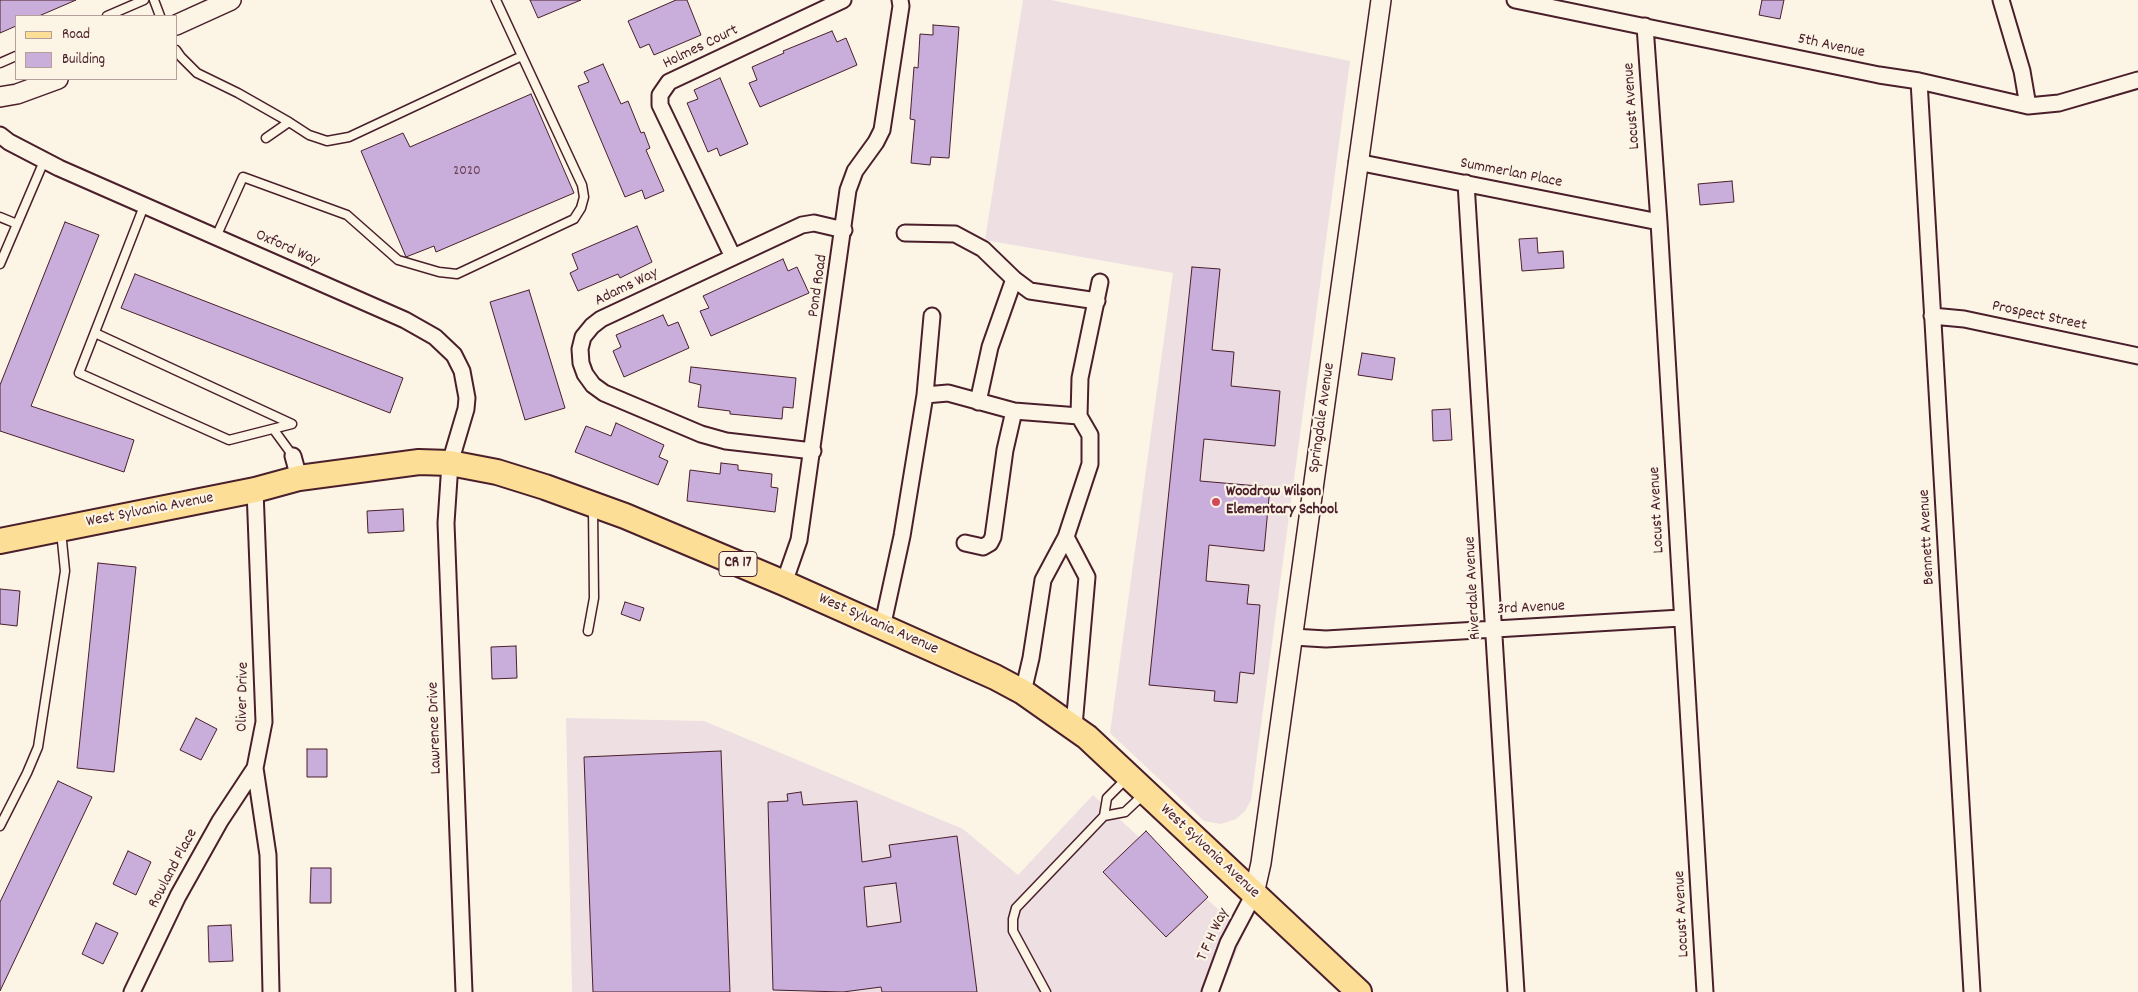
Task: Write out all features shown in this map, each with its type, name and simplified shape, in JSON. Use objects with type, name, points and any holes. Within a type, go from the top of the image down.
[{"type":"main road","name":"West Sylvania Avenue","points":[[0,541],[255,490],[296,467],[419,462],[450,463],[514,477],[593,505],[784,583],[995,677],[1023,692],[1074,726],[1359,992]]},
{"type":"street","points":[[178,25],[230,0]]},
{"type":"street","name":"Holmes Court","points":[[733,257],[660,105],[660,95],[669,82],[843,0]]},
{"type":"street","name":"Pond Road","points":[[784,583],[799,540],[850,182],[855,171],[876,142],[882,130],[901,6],[900,0]]},
{"type":"street","name":"Springdale Avenue","points":[[1254,894],[1261,863],[1381,0]]},
{"type":"street","name":"5th Avenue","points":[[1515,0],[1879,75],[1919,81],[2028,106],[2059,103],[2138,80]]},
{"type":"street","points":[[2001,0],[2022,71],[2028,106]]},
{"type":"street","name":"Locust Avenue","points":[[1645,26],[1659,222],[1681,618],[1705,992]]},
{"type":"street","points":[[0,97],[17,94],[54,80]]},
{"type":"street","name":"Bennett Avenue","points":[[1919,81],[1972,992]]},
{"type":"street","name":"Oxford Way","points":[[0,135],[44,160],[404,320],[435,337],[454,355],[466,385],[466,409],[450,463]]},
{"type":"street","name":"Summerlan Place","points":[[1357,162],[1659,222]]},
{"type":"street","name":"Riverdale Avenue","points":[[1466,183],[1516,992]]},
{"type":"street","name":"Adams Way","points":[[813,451],[726,441],[701,434],[604,393],[593,385],[585,374],[581,363],[580,349],[583,337],[601,319],[802,225],[814,223],[844,230]]},
{"type":"street","points":[[905,233],[954,234],[983,249],[1014,279],[1030,291],[1097,301]]},
{"type":"street","points":[[978,402],[990,347],[1014,279]]},
{"type":"street","points":[[1023,692],[1031,658],[1043,580],[1066,537],[1090,464],[1090,435],[1079,416],[1080,378],[1100,282]]},
{"type":"street","points":[[882,628],[902,536],[925,396],[932,316]]},
{"type":"street","name":"Prospect Street","points":[[1932,316],[1964,319],[2138,356]]},
{"type":"street","points":[[925,396],[948,393],[1014,411],[1079,416]]},
{"type":"street","points":[[966,543],[983,547],[990,543],[1005,450],[1014,411]]},
{"type":"street","name":"Lawrence Drive","points":[[450,463],[446,523],[464,992]]},
{"type":"street","name":"Oliver Drive","points":[[255,490],[264,722],[255,768],[268,855],[271,992]]},
{"type":"street","points":[[1066,537],[1086,577],[1074,726]]},
{"type":"street","name":"3rd Avenue","points":[[1293,637],[1326,639],[1681,618]]},
{"type":"street","name":"Rowland Place","points":[[132,992],[178,896],[201,854],[255,768]]},
{"type":"street","name":"T F H Way","points":[[1210,992],[1228,943],[1254,894]]},
{"type":"lane","points":[[109,15],[144,0]]},
{"type":"lane","points":[[154,0],[160,15]]},
{"type":"lane","points":[[216,237],[243,177],[347,214],[398,260],[439,272],[457,274],[574,220],[581,208],[584,197],[582,185],[496,0]]},
{"type":"lane","points":[[178,54],[197,73],[238,93],[309,135],[327,141],[349,137],[522,56]]},
{"type":"lane","points":[[0,63],[15,56]]},
{"type":"lane","points":[[266,138],[289,122]]},
{"type":"lane","points":[[0,264],[44,160]]},
{"type":"lane","points":[[95,333],[292,424],[229,440],[79,373],[144,206]]},
{"type":"lane","points":[[0,216],[17,224]]},
{"type":"lane","points":[[274,430],[296,467]]},
{"type":"lane","points":[[588,631],[594,598],[593,505]]},
{"type":"lane","points":[[0,826],[38,747],[65,571],[61,529]]},
{"type":"lane","points":[[1104,816],[1125,812],[1137,784]]},
{"type":"lane","points":[[1046,992],[1013,931],[1013,918],[1016,908],[1104,816],[1107,798],[1137,784]]},
{"type":"shaded area","name":"Woodrow Wilson Elementary School","points":[[1023,0],[1051,0],[1350,61],[1251,800],[1245,811],[1236,819],[1221,824],[1204,821],[1110,733],[1173,273],[985,240]]},
{"type":"shaded area","points":[[566,718],[704,721],[963,829],[1018,875],[1093,795],[1244,933],[1220,992],[572,992]]},
{"type":"building","points":[[0,0],[76,0],[41,15],[15,15],[15,26],[0,33]]},
{"type":"building","points":[[530,0],[581,0],[538,18]]},
{"type":"building","points":[[676,0],[687,0],[701,35],[654,55],[649,44],[640,48],[628,21]]},
{"type":"building","points":[[1762,0],[1784,0],[1780,19],[1759,15]]},
{"type":"building","points":[[933,25],[959,27],[949,158],[931,157],[930,165],[911,163],[915,120],[910,119],[914,67],[918,68],[920,34],[933,35]]},
{"type":"building","points":[[832,31],[837,42],[846,38],[857,65],[760,107],[749,83],[757,80],[752,67],[784,53],[783,51]]},
{"type":"building","points":[[603,64],[621,104],[628,101],[641,133],[644,132],[650,148],[646,150],[664,191],[645,199],[642,190],[625,197],[578,86],[589,82],[584,72]]},
{"type":"building","points":[[720,78],[748,144],[720,156],[717,148],[708,152],[687,103],[698,99],[694,90]]},
{"type":"building","points":[[531,94],[574,193],[436,252],[434,246],[406,257],[361,151],[403,133],[410,147]]},
{"type":"building","points":[[1732,181],[1734,202],[1700,205],[1698,184]]},
{"type":"building","points":[[65,222],[99,235],[31,406],[134,440],[124,472],[0,431],[0,385]]},
{"type":"building","points":[[637,226],[652,262],[620,278],[618,274],[578,291],[570,273],[578,269],[572,254]]},
{"type":"building","points":[[1537,238],[1538,253],[1563,251],[1564,268],[1522,271],[1519,239]]},
{"type":"building","points":[[783,259],[788,271],[797,267],[809,293],[711,336],[700,311],[709,308],[703,296]]},
{"type":"building","points":[[1192,267],[1220,269],[1212,350],[1234,352],[1231,386],[1280,391],[1275,446],[1204,439],[1200,481],[1270,487],[1264,551],[1209,545],[1206,581],[1249,585],[1247,604],[1260,605],[1254,674],[1240,672],[1237,703],[1214,701],[1215,691],[1149,685]]},
{"type":"building","points":[[135,274],[403,378],[390,413],[121,308]]},
{"type":"building","points":[[529,290],[565,408],[525,420],[490,302]]},
{"type":"building","points":[[663,315],[668,326],[678,322],[689,348],[624,377],[613,351],[621,347],[616,335]]},
{"type":"building","points":[[1362,353],[1395,358],[1392,380],[1358,375]]},
{"type":"building","points":[[691,367],[796,378],[793,408],[783,407],[782,419],[730,414],[730,411],[698,407],[701,385],[689,382]]},
{"type":"building","points":[[1450,409],[1452,440],[1433,441],[1432,410]]},
{"type":"building","points":[[616,423],[664,445],[659,457],[668,461],[658,485],[575,452],[586,426],[611,436]]},
{"type":"building","points":[[721,463],[738,465],[738,470],[772,474],[771,487],[778,488],[775,512],[687,501],[690,470],[720,474]]},
{"type":"building","points":[[403,509],[404,531],[368,533],[367,511]]},
{"type":"building","points":[[98,563],[136,567],[114,772],[77,768]]},
{"type":"building","points":[[0,589],[20,591],[17,626],[0,624]]},
{"type":"building","points":[[625,602],[644,608],[640,621],[621,614]]},
{"type":"building","points":[[516,646],[517,678],[492,679],[491,647]]},
{"type":"building","points":[[196,718],[217,729],[201,760],[180,750]]},
{"type":"building","points":[[307,749],[327,749],[327,777],[307,777]]},
{"type":"building","points":[[721,751],[730,992],[593,992],[584,757]]},
{"type":"building","points":[[58,781],[92,797],[0,991],[0,902]]},
{"type":"building","points":[[801,792],[803,805],[857,801],[862,862],[891,857],[889,845],[957,836],[977,992],[882,992],[881,987],[843,992],[773,990],[768,802],[788,801],[787,794]],"holes":[[[896,883],[901,922],[867,927],[864,887]]]},
{"type":"building","points":[[1146,831],[1208,897],[1166,937],[1103,872]]},
{"type":"building","points":[[128,851],[151,862],[136,895],[113,884]]},
{"type":"building","points":[[311,868],[331,868],[331,903],[310,903]]},
{"type":"building","points":[[96,923],[118,933],[103,964],[82,954]]},
{"type":"building","points":[[231,925],[233,961],[209,962],[208,926]]},
{"type":"place","name":"Woodrow Wilson Elementary School","points":[[1216,502]]}]
